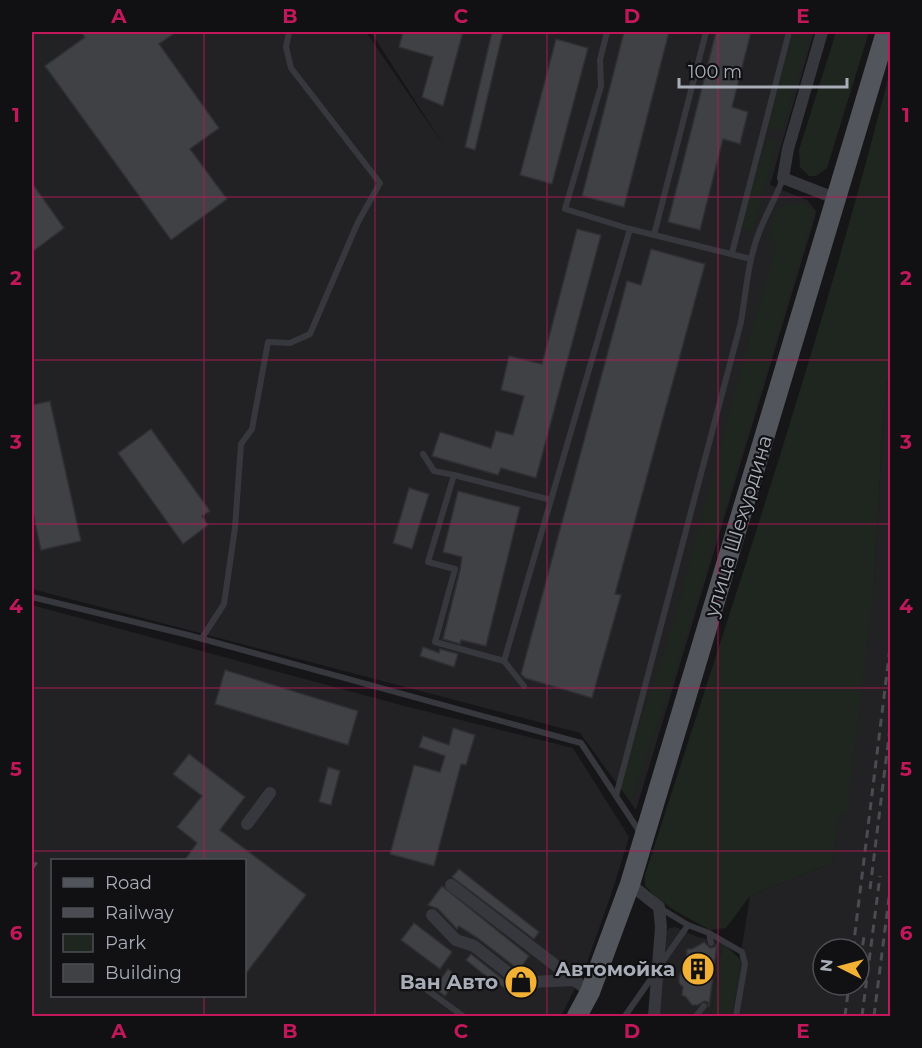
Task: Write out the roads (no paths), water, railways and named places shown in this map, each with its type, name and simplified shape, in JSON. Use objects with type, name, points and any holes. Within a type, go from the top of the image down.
[{"type":"main road","name":"улица Шехурдина","points":[[577,1017],[590,992],[630,884],[886,32]]},
{"type":"street","points":[[822,32],[788,149],[783,178],[837,199]]},
{"type":"street","points":[[247,825],[270,793]]},
{"type":"street","points":[[630,884],[658,907],[661,927],[654,1017]]},
{"type":"street","points":[[451,885],[590,992]]},
{"type":"street","points":[[432,915],[456,940],[474,946],[515,978],[531,982],[574,980]]},
{"type":"lane","points":[[202,638],[224,604],[235,528],[241,444],[252,429],[268,342],[290,344],[310,334],[358,222],[380,183],[291,68],[286,47],[289,32]]},
{"type":"lane","points":[[607,32],[600,60],[601,86],[565,209],[630,229],[751,259]]},
{"type":"lane","points":[[654,235],[706,32]]},
{"type":"lane","points":[[732,253],[789,32]]},
{"type":"lane","points":[[616,796],[741,322],[751,259],[760,230],[775,201],[783,178]]},
{"type":"lane","points":[[504,661],[630,229]]},
{"type":"lane","points":[[423,454],[434,471],[551,500]]},
{"type":"lane","points":[[454,475],[428,562],[455,569],[435,642],[504,661],[524,686]]},
{"type":"lane","points":[[32,597],[202,638],[581,743],[644,838]]},
{"type":"lane","points":[[658,907],[742,952],[745,964],[736,1017]]},
{"type":"lane","points":[[625,1017],[688,925]]},
{"type":"lane","points":[[709,933],[711,943]]},
{"type":"lane","points":[[412,979],[463,1017]]},
{"type":"lane","points":[[696,1017],[704,1006]]},
{"type":"railway","points":[[854,937],[890,648]]},
{"type":"railway","points":[[870,889],[890,728]]},
{"type":"railway","points":[[32,869],[39,859]]},
{"type":"railway","points":[[862,1016],[880,876]]},
{"type":"railway","points":[[874,1016],[890,890]]},
{"type":"railway","points":[[845,1016],[847,997]]},
{"type":"place","name":"Автомойка","points":[[698,969]]},
{"type":"place","name":"Ван Авто","points":[[521,982]]}]
